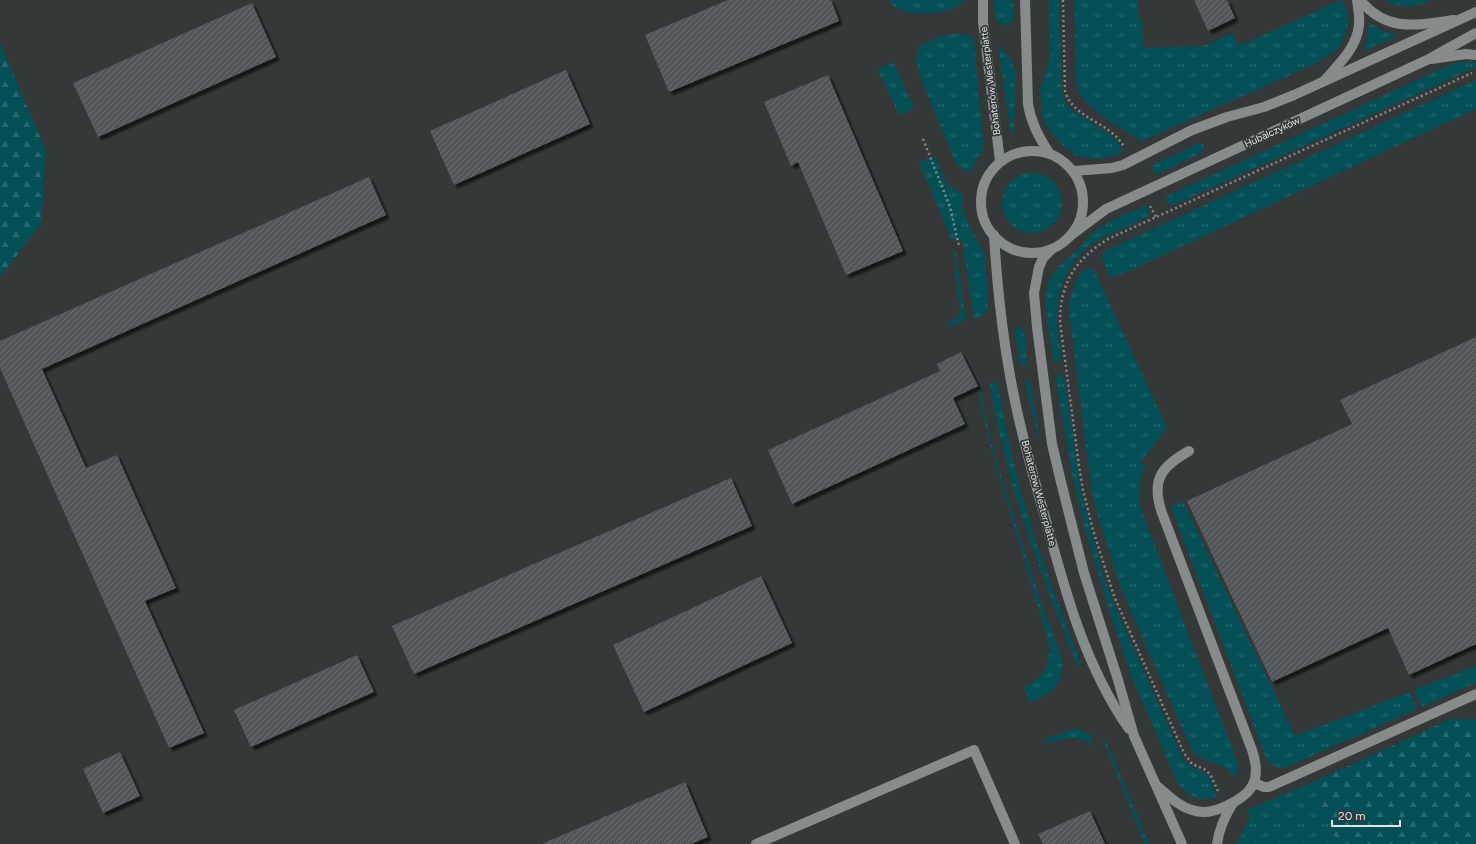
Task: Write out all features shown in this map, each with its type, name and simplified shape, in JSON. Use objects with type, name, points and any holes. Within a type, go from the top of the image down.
[{"type":"main road","name":"Bohaterów Westerplatte","points":[[983,0],[984,22],[1000,161]]},
{"type":"main road","points":[[1025,0],[1028,104],[1033,125],[1049,153]]},
{"type":"main road","points":[[1324,81],[1351,50],[1358,34],[1359,24],[1357,0]]},
{"type":"main road","points":[[1360,0],[1366,7],[1377,15],[1401,25],[1411,26],[1458,20]]},
{"type":"main road","points":[[1074,171],[1112,168],[1123,165],[1192,130],[1227,117],[1264,107],[1476,12]]},
{"type":"main road","name":"Hubalczyków","points":[[1070,236],[1106,209],[1429,59],[1476,33]]},
{"type":"main road","points":[[1429,59],[1466,54],[1476,55]]},
{"type":"main road","points":[[1037,150],[1049,153],[1063,160],[1074,171],[1080,184],[1083,197],[1083,211],[1078,224],[1070,236],[1061,244],[1051,250],[1038,252],[1020,251],[1003,244],[986,224],[982,210],[982,189],[991,171],[1000,161],[1011,155],[1023,151],[1037,150]]},
{"type":"main road","name":"Bohaterów Westerplatte","points":[[994,235],[997,286],[1010,374],[1022,432],[1049,532],[1070,607],[1083,639],[1116,710],[1134,736]]},
{"type":"main road","name":"Bohaterów Westerplatte","points":[[1051,250],[1043,258],[1039,267],[1034,293],[1052,444],[1084,573],[1120,686],[1134,736],[1182,844]]},
{"type":"main road","points":[[1157,786],[1179,804],[1193,811],[1209,812],[1233,803],[1248,793],[1254,783],[1257,768],[1254,754],[1158,499],[1157,486],[1161,474],[1168,464],[1189,451]]},
{"type":"main road","points":[[1254,783],[1264,787],[1269,787],[1476,694]]},
{"type":"main road","points":[[756,844],[974,750],[1015,844]]},
{"type":"main road","points":[[1217,844],[1219,830],[1233,803]]},
{"type":"path","points":[[1063,0],[1066,91],[1069,100],[1077,109],[1117,138],[1126,152]]},
{"type":"path","points":[[1220,796],[1210,774],[1192,764],[1184,753],[1109,582],[1093,530],[1083,490],[1060,322],[1060,308],[1067,282],[1078,264],[1096,247],[1108,239],[1476,71]]},
{"type":"path","points":[[923,139],[950,207],[959,246]]},
{"type":"path","points":[[1150,205],[1156,217]]},
{"type":"green space","points":[[888,0],[965,0],[952,9],[936,13],[918,14],[903,11],[895,7]]},
{"type":"green space","points":[[994,0],[1013,0],[1013,20],[1009,25],[1004,25],[997,21]]},
{"type":"green space","points":[[1049,0],[1059,0],[1062,93],[1065,102],[1071,109],[1117,140],[1123,152],[1113,156],[1096,159],[1076,156],[1061,144],[1050,131],[1042,117],[1040,90],[1050,57]]},
{"type":"green space","points":[[1074,0],[1137,0],[1138,18],[1142,18],[1143,48],[1204,46],[1232,33],[1239,46],[1341,0],[1348,14],[1348,24],[1342,43],[1338,49],[1313,65],[1142,141],[1098,113],[1083,99],[1078,92],[1076,81]]},
{"type":"green space","points":[[1386,0],[1431,0],[1415,6],[1399,6],[1387,2]]},
{"type":"green space","points":[[1371,24],[1383,31],[1395,34],[1396,36],[1365,51],[1364,48],[1369,25]]},
{"type":"green space","points":[[954,34],[970,36],[973,38],[975,46],[984,148],[970,172],[962,169],[956,163],[921,80],[916,61],[917,51],[921,45],[944,35]]},
{"type":"green space","points":[[0,43],[46,151],[41,224],[0,277]]},
{"type":"green space","points":[[998,45],[1012,60],[1015,72],[1014,138],[1011,132],[1007,109]]},
{"type":"green space","points":[[893,62],[914,108],[900,116],[877,69]]},
{"type":"green space","points":[[1460,62],[1476,62],[1476,67],[1174,205],[1168,204],[1165,197],[1445,67]]},
{"type":"green space","points":[[1476,80],[1476,109],[1127,272],[1114,277],[1109,276],[1102,258],[1103,253],[1107,250]]},
{"type":"green space","points":[[1199,143],[1204,145],[1204,149],[1201,153],[1156,175],[1151,166]]},
{"type":"green space","points":[[935,156],[946,183],[963,195],[962,203],[965,217],[985,255],[988,307],[984,315],[974,319],[962,240],[952,241],[919,162]]},
{"type":"green space","points":[[1026,173],[1038,173],[1049,178],[1057,186],[1062,197],[1060,215],[1049,228],[1038,233],[1026,233],[1015,228],[1007,220],[1002,209],[1002,197],[1007,186],[1015,178]]},
{"type":"green space","points":[[1147,205],[1149,213],[1147,217],[1097,241],[1088,247],[1074,262],[1069,270],[1064,279],[1058,299],[1057,309],[1061,358],[1058,362],[1054,362],[1046,308],[1046,292],[1050,278],[1058,268],[1099,228],[1119,217]]},
{"type":"green space","points":[[953,250],[955,250],[966,320],[948,327],[947,324],[955,320],[960,314]]},
{"type":"green space","points":[[1090,268],[1094,270],[1167,428],[1140,463],[1145,467],[1141,478],[1139,501],[1237,761],[1239,769],[1235,776],[1224,768],[1201,758],[1192,751],[1120,586],[1097,513],[1091,487],[1069,311],[1070,299],[1074,285],[1081,273]]},
{"type":"green space","points":[[1024,328],[1027,365],[1021,365],[1014,329]]},
{"type":"green space","points":[[1055,375],[1061,375],[1065,381],[1081,492],[1104,578],[1124,627],[1184,761],[1189,766],[1202,771],[1208,776],[1217,797],[1211,799],[1200,799],[1185,791],[1177,782],[1131,675],[1113,622],[1084,526],[1072,474]]},
{"type":"green space","points":[[1025,380],[1030,380],[1039,436],[1038,439]]},
{"type":"green space","points":[[989,383],[997,383],[1019,486],[1051,585],[1080,663],[1079,670],[1043,578],[1019,508],[1006,459]]},
{"type":"green space","points":[[978,386],[980,386],[990,439],[1038,595],[1063,664],[1060,679],[1057,685],[1049,693],[1030,703],[1024,688],[1041,675],[1047,665],[1049,644],[988,438]]},
{"type":"green space","points":[[1183,502],[1295,736],[1410,692],[1417,709],[1287,767],[1281,768],[1272,765],[1266,758],[1171,507]]},
{"type":"green space","points":[[1476,666],[1476,683],[1422,707],[1414,690]]},
{"type":"green space","points":[[1451,719],[1476,719],[1476,844],[1339,844],[1311,783]]},
{"type":"green space","points":[[1074,729],[1086,732],[1095,747],[1083,740],[1072,738],[1047,743],[1045,739]]},
{"type":"green space","points":[[1101,735],[1111,753],[1149,844],[1145,844]]},
{"type":"green space","points":[[1311,783],[1339,844],[1237,844],[1250,817],[1247,810]]},
{"type":"building","points":[[728,0],[831,0],[839,21],[669,92],[645,35]]},
{"type":"building","points":[[1194,0],[1227,0],[1235,18],[1208,31]]},
{"type":"building","points":[[252,3],[276,57],[98,137],[73,83]]},
{"type":"building","points":[[566,70],[590,124],[454,185],[430,131]]},
{"type":"building","points":[[828,75],[903,251],[846,275],[798,162],[791,166],[764,102]]},
{"type":"building","points":[[369,177],[386,215],[42,369],[86,468],[117,455],[176,588],[145,601],[204,733],[169,748],[0,368],[0,341]]},
{"type":"building","points":[[1476,337],[1476,644],[1409,675],[1388,628],[1272,682],[1187,501],[1352,424],[1340,400]]},
{"type":"building","points":[[961,352],[978,386],[953,398],[965,424],[792,504],[768,450],[940,371],[937,364]]},
{"type":"building","points":[[731,478],[752,526],[414,674],[392,626]]},
{"type":"building","points":[[761,576],[792,643],[644,712],[613,645]]},
{"type":"building","points":[[357,655],[374,692],[251,747],[234,710]]},
{"type":"building","points":[[120,752],[140,796],[103,813],[83,769]]},
{"type":"building","points":[[685,782],[708,837],[691,844],[542,844]]},
{"type":"building","points":[[1090,811],[1105,844],[1043,844],[1038,834]]}]
